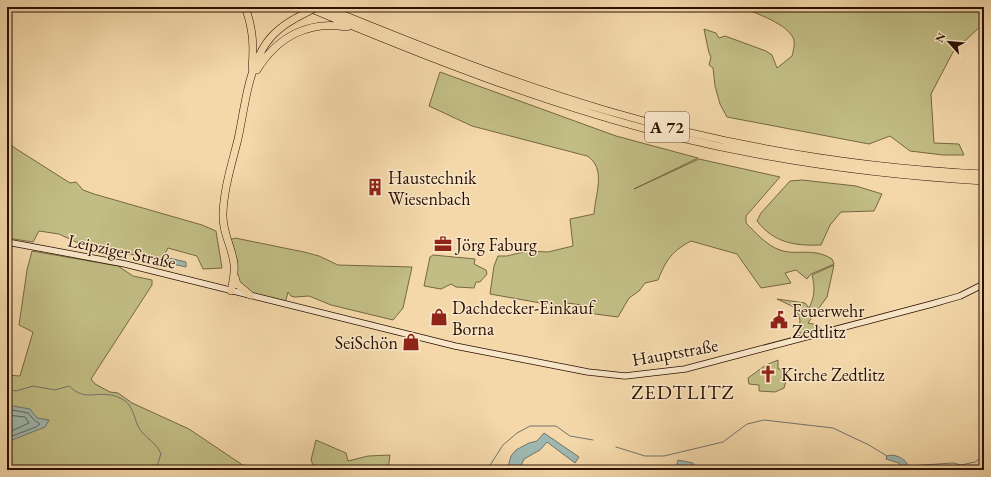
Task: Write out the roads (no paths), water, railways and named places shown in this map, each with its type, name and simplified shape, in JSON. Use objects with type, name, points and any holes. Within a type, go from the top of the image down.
[{"type":"highway","points":[[245,7],[251,22],[254,46],[251,80]]},
{"type":"highway","name":"A 72","points":[[307,7],[440,60],[546,98],[672,135],[762,155],[852,169],[912,176],[984,181]]},
{"type":"highway","points":[[231,291],[234,275],[234,263],[224,232],[223,214],[226,191],[251,80],[260,54],[269,39],[283,26],[317,7]]},
{"type":"highway","name":"A 72","points":[[324,7],[453,58],[548,92],[674,129],[763,148],[832,160],[912,169],[984,174]]},
{"type":"highway","points":[[251,80],[262,61],[277,44],[298,31],[327,25],[361,29]]},
{"type":"highway","points":[[234,275],[237,284],[250,295]]},
{"type":"main road","name":"Leipziger Straße","points":[[7,242],[93,257],[250,295]]},
{"type":"main road","name":"Hauptstraße","points":[[250,295],[455,346],[598,374],[632,375],[685,369],[932,304],[984,284]]},
{"type":"water","points":[[169,258],[186,262],[186,267],[168,263]]},
{"type":"water","points":[[7,405],[30,409],[37,418],[49,420],[45,427],[7,442]]},
{"type":"water","points":[[544,433],[579,457],[575,463],[547,442],[540,450],[524,459],[519,470],[507,470],[511,456],[516,450],[529,443],[537,441]]},
{"type":"water","points":[[892,455],[904,460],[911,470],[904,470],[899,463],[886,459],[887,456]]},
{"type":"water","points":[[678,460],[693,463],[695,470],[686,470],[677,464]]},
{"type":"waterway","points":[[7,389],[16,391],[33,386],[55,390],[69,386],[75,391],[85,395],[104,394],[120,398],[128,403],[142,432],[159,450],[161,454],[157,466],[161,470]]},
{"type":"waterway","points":[[616,447],[645,456],[664,456],[723,442],[747,424],[764,420],[833,428],[869,445],[887,456]]},
{"type":"waterway","points":[[487,470],[503,445],[517,433],[530,426],[556,426],[570,436],[593,440]]},
{"type":"waterway","points":[[908,466],[953,463],[961,465],[975,462],[984,456]]},
{"type":"place","name":"Haustechnik Wiesenbach","points":[[375,187]]},
{"type":"place","name":"Jörg Faburg","points":[[443,244]]},
{"type":"place","name":"Dachdecker-Einkauf Borna","points":[[439,317]]},
{"type":"place","name":"Feuerwehr Zedtlitz","points":[[779,320]]},
{"type":"place","name":"SeiSchön","points":[[411,342]]},
{"type":"place","name":"Kirche Zedtlitz","points":[[768,374]]},
{"type":"district","name":"ZEDTLITZ","points":[[683,392]]}]
